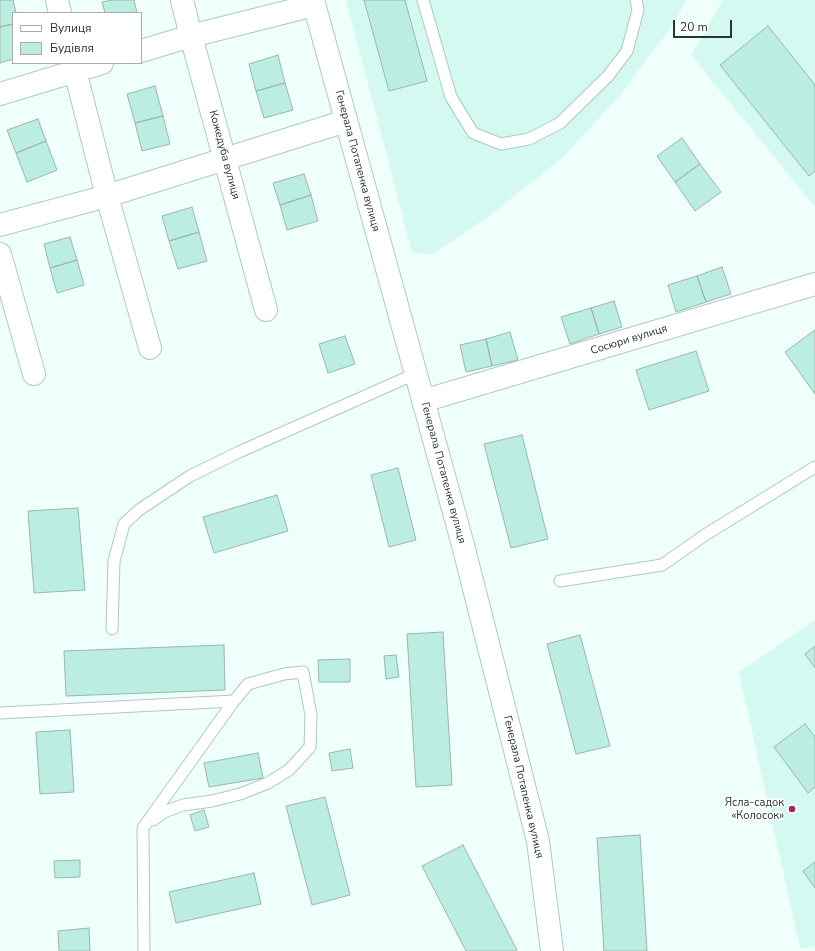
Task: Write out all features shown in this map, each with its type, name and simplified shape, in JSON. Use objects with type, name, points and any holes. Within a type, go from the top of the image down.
[{"type":"street","points":[[57,0],[60,12]]},
{"type":"street","name":"Кожедуба вулиця","points":[[182,0],[266,310]]},
{"type":"street","points":[[142,51],[313,2]]},
{"type":"street","name":"Генерала Потапенка вулиця","points":[[313,2],[415,374],[432,399],[465,553],[538,841],[552,951]]},
{"type":"street","points":[[0,94],[74,67],[95,64]]},
{"type":"street","points":[[74,67],[107,196],[150,348]]},
{"type":"street","points":[[0,225],[107,196],[225,157],[346,120]]},
{"type":"street","points":[[0,254],[34,374]]},
{"type":"street","name":"Сосюри вулиця","points":[[432,399],[815,284]]},
{"type":"lane","points":[[423,0],[451,97],[473,133],[501,144],[529,139],[560,123],[608,76],[627,51],[638,10],[636,0]]},
{"type":"lane","points":[[112,629],[114,561],[124,524],[139,510],[190,476],[239,452],[415,374]]},
{"type":"lane","points":[[560,581],[662,565],[705,535],[815,467]]},
{"type":"lane","points":[[143,828],[164,812],[183,805],[212,801],[240,794],[268,783],[289,770],[310,747],[311,715],[303,672],[284,674],[248,684],[234,701],[143,828],[144,951]]},
{"type":"lane","points":[[0,713],[234,701]]},
{"type":"shaded area","points":[[346,0],[686,0],[674,23],[622,93],[561,159],[489,216],[432,255],[412,252]]},
{"type":"shaded area","points":[[723,0],[815,0],[815,207],[691,55]]},
{"type":"shaded area","name":"Ясла-садок «Колосок»","points":[[815,620],[815,946],[800,948],[739,672]]},
{"type":"building","points":[[0,0],[13,0],[16,12],[12,12],[12,24],[0,27]]},
{"type":"building","points":[[112,0],[134,0],[137,12],[105,12],[102,2]]},
{"type":"building","points":[[364,0],[405,0],[427,81],[389,91]]},
{"type":"building","points":[[12,24],[12,59],[0,63],[0,27]]},
{"type":"building","points":[[768,26],[815,85],[815,171],[809,176],[720,65]]},
{"type":"building","points":[[278,55],[285,83],[256,91],[249,64]]},
{"type":"building","points":[[285,83],[293,110],[264,118],[256,91]]},
{"type":"building","points":[[155,86],[163,116],[135,123],[127,94]]},
{"type":"building","points":[[163,116],[170,144],[142,151],[135,123]]},
{"type":"building","points":[[38,119],[46,141],[16,153],[7,130]]},
{"type":"building","points":[[682,138],[700,164],[675,182],[657,156]]},
{"type":"building","points":[[46,141],[57,170],[27,182],[16,153]]},
{"type":"building","points":[[700,164],[721,192],[695,211],[675,182]]},
{"type":"building","points":[[304,174],[311,195],[280,205],[273,183]]},
{"type":"building","points":[[311,195],[318,221],[287,230],[280,205]]},
{"type":"building","points":[[192,207],[199,232],[169,241],[162,216]]},
{"type":"building","points":[[199,232],[207,261],[178,269],[169,241]]},
{"type":"building","points":[[70,237],[77,260],[50,268],[44,244]]},
{"type":"building","points":[[77,260],[84,285],[57,293],[50,268]]},
{"type":"building","points":[[722,267],[731,294],[706,302],[697,276]]},
{"type":"building","points":[[697,276],[706,302],[676,312],[668,285]]},
{"type":"building","points":[[614,301],[622,327],[599,334],[591,308]]},
{"type":"building","points":[[591,308],[599,334],[570,344],[561,317]]},
{"type":"building","points":[[815,330],[815,394],[785,352]]},
{"type":"building","points":[[510,332],[518,360],[492,366],[486,339]]},
{"type":"building","points":[[345,336],[355,364],[328,373],[319,344]]},
{"type":"building","points":[[486,339],[492,366],[466,372],[460,345]]},
{"type":"building","points":[[696,351],[709,391],[649,410],[636,370]]},
{"type":"building","points":[[522,435],[548,539],[511,548],[484,444]]},
{"type":"building","points":[[398,468],[416,540],[389,547],[371,475]]},
{"type":"building","points":[[277,495],[288,531],[214,553],[203,517]]},
{"type":"building","points":[[78,508],[85,590],[34,593],[28,511]]},
{"type":"building","points":[[443,632],[452,785],[416,787],[407,634]]},
{"type":"building","points":[[580,635],[610,746],[576,754],[547,644]]},
{"type":"building","points":[[224,645],[225,690],[66,696],[64,651]]},
{"type":"building","points":[[815,646],[815,668],[805,654]]},
{"type":"building","points":[[396,655],[399,677],[386,679],[384,656]]},
{"type":"building","points":[[350,659],[350,682],[319,682],[318,660]]},
{"type":"building","points":[[805,724],[815,737],[815,787],[808,793],[774,747]]},
{"type":"building","points":[[70,730],[74,792],[40,794],[36,732]]},
{"type":"building","points":[[350,749],[353,768],[332,771],[329,753]]},
{"type":"building","points":[[258,753],[263,778],[209,787],[204,763]]},
{"type":"building","points":[[325,797],[350,895],[312,905],[286,806]]},
{"type":"building","points":[[204,810],[209,827],[195,831],[190,815]]},
{"type":"building","points":[[640,835],[647,951],[604,951],[597,838]]},
{"type":"building","points":[[463,845],[517,950],[466,951],[422,866]]},
{"type":"building","points":[[80,860],[80,877],[55,878],[54,861]]},
{"type":"building","points":[[815,862],[815,888],[803,871]]},
{"type":"building","points":[[254,873],[261,904],[176,923],[169,892]]},
{"type":"building","points":[[89,928],[90,951],[59,951],[58,931]]},
{"type":"place","name":"Ясла-садок «Колосок»","points":[[792,809]]}]
